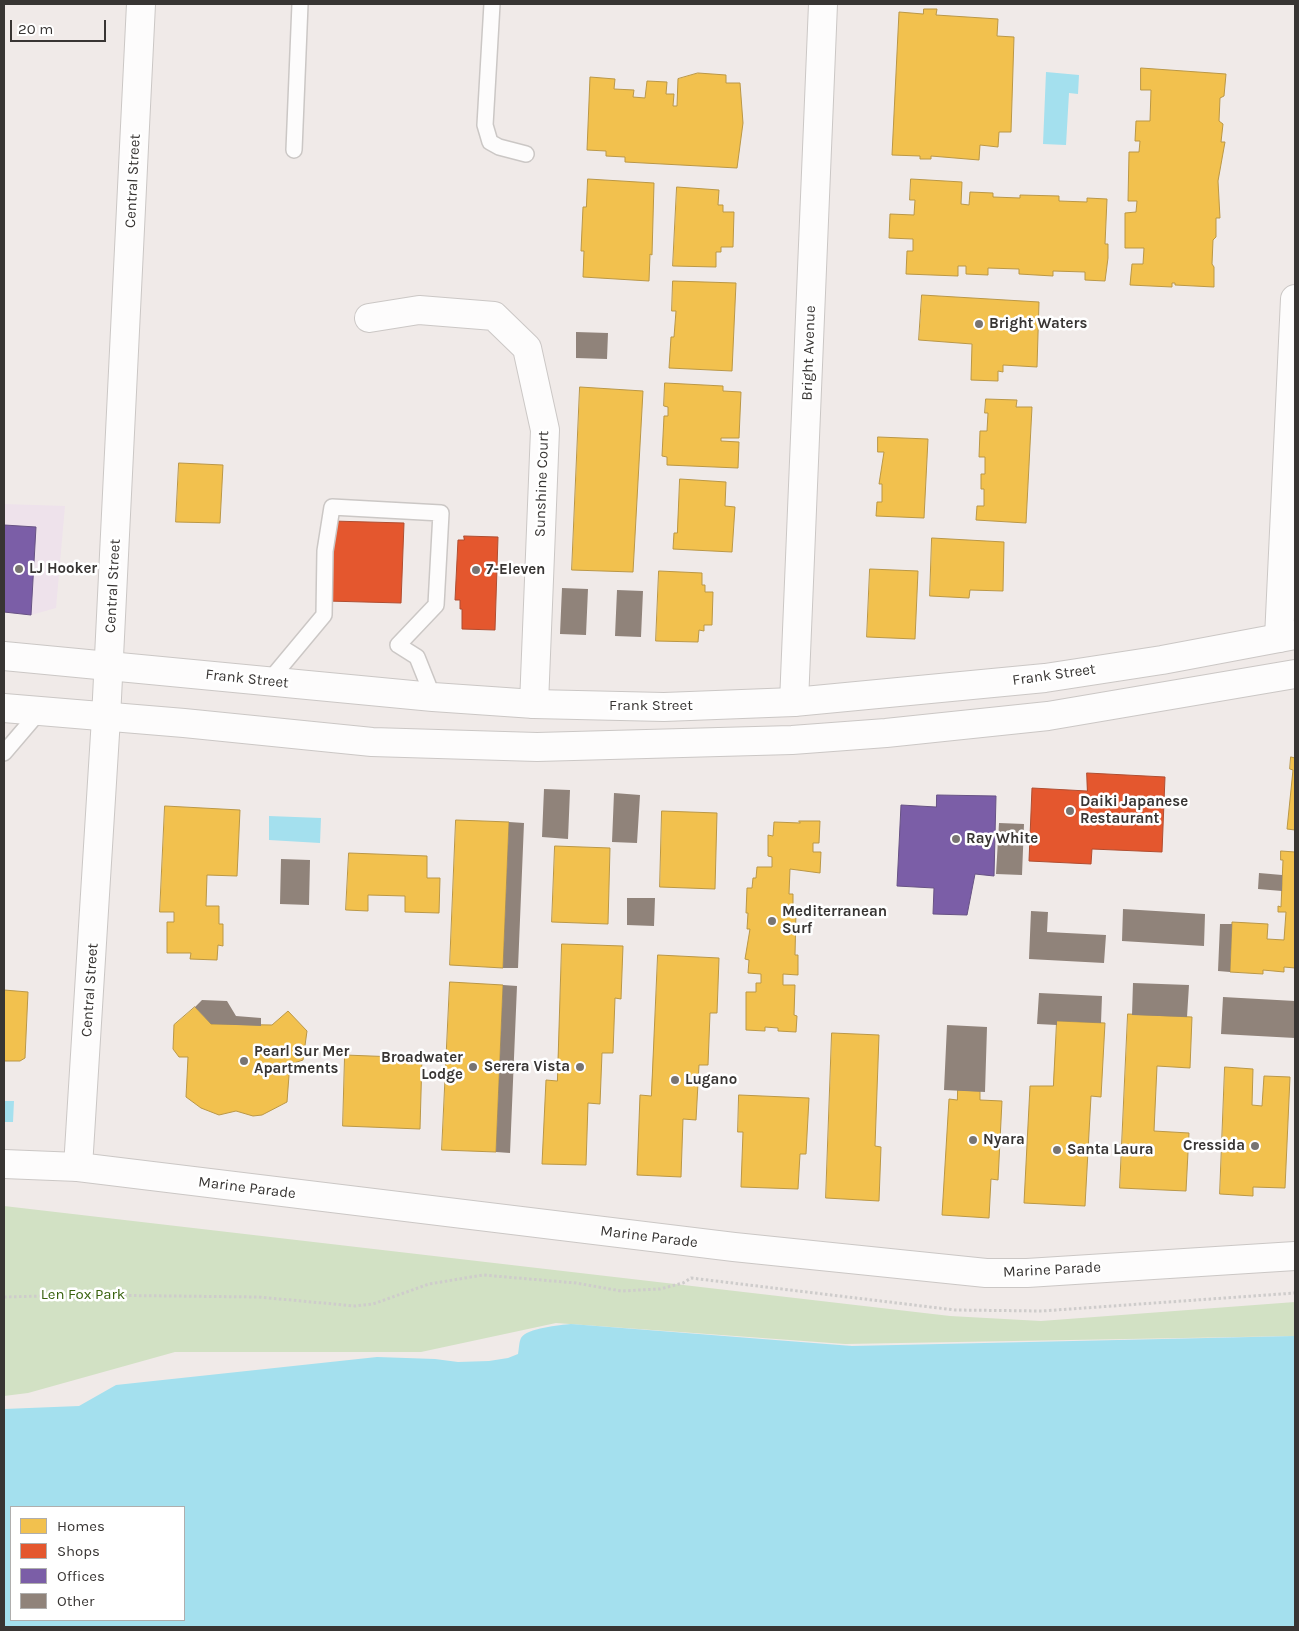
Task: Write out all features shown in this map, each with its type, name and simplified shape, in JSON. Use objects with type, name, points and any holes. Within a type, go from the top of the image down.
[{"type":"main road","name":"Central Street","points":[[78,1167],[109,665],[141,4]]},
{"type":"main road","name":"Bright Avenue","points":[[794,702],[823,4]]},
{"type":"main road","points":[[1287,636],[1295,299]]},
{"type":"main road","name":"Sunshine Court","points":[[369,318],[419,310],[494,316],[527,348],[545,430],[534,704]]},
{"type":"main road","name":"Frank Street","points":[[4,656],[534,704],[664,707],[794,702],[1045,678],[1287,636]]},
{"type":"main road","points":[[4,708],[382,742],[537,747],[792,740],[886,733],[1048,716],[1295,674]]},
{"type":"main road","name":"Marine Parade","points":[[4,1164],[78,1167],[734,1248],[986,1273],[1027,1273],[1295,1256]]},
{"type":"lane","points":[[294,150],[300,4]]},
{"type":"lane","points":[[492,4],[485,125],[490,142],[499,147],[526,154]]},
{"type":"lane","points":[[269,681],[324,615],[325,551],[332,507],[441,513],[436,605],[398,646],[417,657],[433,696]]},
{"type":"lane","points":[[4,753],[39,712]]},
{"type":"path","points":[[4,1298],[84,1295],[258,1297],[355,1306],[374,1304],[429,1284],[483,1275],[576,1284],[621,1291],[660,1290],[683,1283],[691,1278]]},
{"type":"shaded area","points":[[4,504],[65,506],[56,608],[31,615],[4,613]]},
{"type":"green space","name":"Len Fox Park","points":[[4,1206],[950,1316],[1041,1321],[1295,1302],[1295,1336],[845,1344],[556,1323],[421,1352],[175,1352],[28,1393],[4,1396]]},
{"type":"water","points":[[1046,72],[1079,75],[1078,94],[1069,93],[1066,145],[1043,144]]},
{"type":"water","points":[[269,816],[321,818],[320,843],[269,840]]},
{"type":"water","points":[[4,1101],[14,1101],[13,1122],[4,1122]]},
{"type":"water","points":[[571,1324],[852,1346],[1295,1336],[1295,1627],[4,1627],[4,1409],[79,1406],[116,1385],[377,1357],[435,1359],[458,1362],[489,1361],[508,1358],[518,1354],[519,1344],[524,1335],[544,1328]]},
{"type":"building: Homes","points":[[924,9],[937,9],[936,15],[998,19],[997,36],[1014,37],[1011,132],[999,132],[998,147],[980,145],[979,160],[931,156],[931,159],[920,159],[920,156],[892,155],[899,12],[923,14]]},
{"type":"building: Homes","points":[[1141,68],[1226,74],[1224,96],[1220,98],[1219,121],[1223,124],[1221,142],[1225,142],[1218,181],[1220,218],[1216,218],[1216,237],[1213,240],[1212,264],[1214,267],[1214,287],[1175,285],[1175,283],[1172,283],[1172,287],[1130,285],[1132,264],[1143,264],[1144,248],[1125,248],[1125,213],[1136,212],[1137,201],[1128,201],[1129,152],[1139,152],[1140,141],[1135,141],[1136,121],[1150,121],[1151,90],[1141,90]]},
{"type":"building: Homes","points":[[698,73],[726,75],[726,83],[740,83],[743,123],[737,168],[625,162],[625,157],[606,156],[606,151],[587,150],[590,77],[615,79],[614,89],[634,90],[633,97],[645,98],[647,81],[667,82],[666,94],[674,94],[673,106],[677,106],[678,79]]},
{"type":"building: Homes","points":[[588,179],[654,183],[652,255],[650,254],[649,281],[583,277],[584,251],[581,251],[583,207],[586,207]]},
{"type":"building: Homes","points":[[911,179],[962,182],[961,204],[969,205],[970,192],[993,193],[993,197],[1020,198],[1020,195],[1059,196],[1059,201],[1087,202],[1087,198],[1107,199],[1105,244],[1108,244],[1108,258],[1105,281],[1085,280],[1085,272],[1053,271],[1053,276],[1019,274],[1019,269],[988,268],[988,275],[966,274],[966,266],[958,266],[958,276],[906,274],[907,251],[913,251],[913,239],[889,238],[890,214],[914,215],[915,200],[910,200]]},
{"type":"building: Homes","points":[[677,187],[719,190],[718,205],[723,205],[723,212],[734,212],[733,247],[721,247],[721,252],[716,252],[716,267],[673,266]]},
{"type":"building: Homes","points":[[673,281],[736,283],[732,371],[669,368],[671,337],[674,337],[676,311],[672,311]]},
{"type":"building: Homes","name":"Bright Waters","points":[[922,295],[1039,302],[1037,367],[1003,365],[1003,372],[998,371],[998,381],[971,380],[972,344],[919,340]]},
{"type":"building: Homes","points":[[665,383],[723,386],[723,391],[741,392],[739,438],[721,438],[721,441],[739,442],[738,468],[667,465],[667,457],[662,456],[664,416],[668,416],[668,407],[664,406]]},
{"type":"building: Homes","points":[[580,387],[643,391],[633,572],[572,570]]},
{"type":"building: Homes","points":[[986,399],[1017,400],[1016,407],[1032,407],[1026,523],[976,520],[977,506],[984,506],[984,489],[981,489],[981,474],[985,474],[985,457],[979,457],[980,431],[987,431],[988,413],[985,413]]},
{"type":"building: Homes","points":[[878,437],[928,439],[924,518],[876,516],[877,502],[882,502],[882,484],[879,484],[884,452],[878,452]]},
{"type":"building: Homes","points":[[179,463],[223,465],[220,523],[176,522]]},
{"type":"building: Homes","points":[[680,479],[726,482],[725,506],[735,507],[732,552],[673,549],[674,533],[677,533]]},
{"type":"building: Homes","points":[[932,538],[1004,542],[1003,591],[970,590],[969,598],[930,596]]},
{"type":"building: Homes","points":[[870,569],[918,571],[915,639],[867,637]]},
{"type":"building: Homes","points":[[659,571],[702,573],[702,585],[705,585],[705,592],[713,592],[712,625],[704,625],[704,631],[699,630],[698,642],[656,641]]},
{"type":"building: Homes","points":[[1291,757],[1295,758],[1295,830],[1287,829],[1293,770],[1290,769]]},
{"type":"building: Homes","points":[[165,806],[240,810],[237,876],[207,875],[206,906],[219,906],[219,924],[223,924],[223,946],[218,945],[217,960],[190,959],[191,953],[167,953],[167,922],[174,922],[174,912],[160,912]]},
{"type":"building: Homes","points":[[662,811],[717,813],[715,889],[660,887]]},
{"type":"building: Homes","points":[[456,820],[509,822],[503,968],[450,965]]},
{"type":"building: Homes","name":"Mediterranean Surf","points":[[799,821],[820,821],[819,843],[813,843],[813,852],[821,852],[820,873],[790,869],[789,894],[793,894],[793,910],[796,911],[795,955],[798,955],[798,975],[783,974],[783,985],[795,985],[794,1015],[797,1016],[796,1032],[778,1031],[778,1028],[765,1027],[765,1031],[746,1030],[746,992],[756,992],[756,983],[761,983],[761,974],[748,973],[749,960],[745,959],[750,929],[747,929],[747,888],[752,888],[753,878],[756,878],[757,867],[772,867],[772,857],[768,856],[768,835],[773,836],[774,822],[800,823]]},
{"type":"building: Homes","points":[[555,846],[610,848],[608,924],[552,922]]},
{"type":"building: Homes","points":[[1281,851],[1295,852],[1295,968],[1284,967],[1284,972],[1263,970],[1263,974],[1230,972],[1232,922],[1268,924],[1267,939],[1284,940],[1286,912],[1278,912],[1278,906],[1281,907],[1283,860],[1281,860]]},
{"type":"building: Homes","points":[[349,853],[427,856],[427,878],[440,878],[439,913],[405,912],[405,896],[368,895],[368,911],[346,910]]},
{"type":"building: Homes","name":"Serera Vista","points":[[562,944],[623,946],[621,999],[615,998],[613,1053],[602,1053],[600,1104],[588,1103],[586,1165],[542,1164],[546,1080],[557,1081]]},
{"type":"building: Homes","name":"Lugano","points":[[658,955],[719,958],[717,1013],[710,1013],[708,1065],[699,1065],[696,1120],[683,1119],[681,1177],[637,1175],[640,1095],[651,1096]]},
{"type":"building: Homes","name":"Broadwater Lodge","points":[[450,982],[503,985],[496,1152],[442,1150]]},
{"type":"building: Homes","points":[[4,990],[28,992],[25,1058],[20,1061],[4,1061]]},
{"type":"building: Homes","name":"Pearl Sur Mer Apartments","points":[[195,1007],[211,1024],[272,1025],[288,1011],[307,1031],[303,1060],[294,1063],[290,1062],[287,1102],[262,1115],[253,1116],[236,1111],[219,1115],[201,1108],[186,1097],[188,1057],[179,1057],[173,1049],[174,1025]]},
{"type":"building: Homes","points":[[1128,1014],[1192,1017],[1190,1068],[1157,1066],[1154,1131],[1189,1133],[1186,1191],[1120,1188]]},
{"type":"building: Homes","name":"Santa Laura","points":[[1057,1021],[1105,1023],[1101,1097],[1091,1096],[1085,1206],[1024,1203],[1030,1086],[1053,1086]]},
{"type":"building: Homes","points":[[832,1033],[879,1035],[875,1146],[881,1147],[879,1201],[826,1198]]},
{"type":"building: Homes","points":[[345,1055],[422,1058],[420,1129],[343,1126]]},
{"type":"building: Homes","name":"Cressida","points":[[1225,1067],[1253,1069],[1252,1105],[1262,1106],[1264,1076],[1290,1077],[1285,1188],[1253,1187],[1253,1196],[1220,1194]]},
{"type":"building: Homes","name":"Nyara","points":[[958,1090],[980,1091],[980,1100],[1002,1101],[998,1180],[991,1179],[989,1218],[942,1215],[949,1099],[957,1100]]},
{"type":"building: Homes","points":[[739,1095],[809,1098],[806,1154],[800,1154],[798,1189],[741,1187],[743,1132],[738,1132]]},
{"type":"building: Shops","points":[[332,521],[404,523],[401,603],[327,601]]},
{"type":"building: Shops","name":"7-Eleven","points":[[464,536],[498,537],[495,630],[462,629],[460,600],[455,600],[458,540],[464,540]]},
{"type":"building: Shops","points":[[1087,773],[1165,777],[1162,852],[1092,849],[1091,864],[1029,861],[1032,788],[1087,791]]},
{"type":"building: Offices","name":"LJ Hooker","points":[[4,525],[36,527],[31,615],[4,612]]},
{"type":"building: Offices","points":[[937,795],[996,796],[994,876],[975,874],[967,915],[933,914],[934,888],[897,886],[901,805],[936,807]]},
{"type":"building: Other","points":[[576,332],[608,333],[607,359],[576,358]]},
{"type":"building: Other","points":[[562,588],[588,589],[586,635],[560,634]]},
{"type":"building: Other","points":[[617,590],[643,591],[641,637],[615,636]]},
{"type":"building: Other","points":[[544,789],[570,790],[568,839],[542,837]]},
{"type":"building: Other","points":[[614,793],[640,795],[637,843],[612,842]]},
{"type":"building: Other","points":[[509,822],[524,823],[518,968],[503,968]]},
{"type":"building: Other","points":[[999,823],[1024,824],[1022,875],[996,874]]},
{"type":"building: Other","points":[[281,859],[310,860],[309,905],[280,904]]},
{"type":"building: Other","points":[[1259,873],[1282,875],[1282,891],[1258,889]]},
{"type":"building: Other","points":[[627,898],[655,898],[654,926],[627,925]]},
{"type":"building: Other","points":[[1123,909],[1205,914],[1204,946],[1122,941]]},
{"type":"building: Other","points":[[1031,911],[1048,912],[1047,932],[1106,935],[1104,963],[1029,959]]},
{"type":"building: Other","points":[[1220,924],[1232,924],[1230,972],[1218,971]]},
{"type":"building: Other","points":[[1133,983],[1189,985],[1187,1017],[1132,1015]]},
{"type":"building: Other","points":[[503,985],[517,986],[510,1153],[496,1152]]},
{"type":"building: Other","points":[[1039,993],[1102,996],[1101,1023],[1057,1021],[1057,1025],[1037,1024]]},
{"type":"building: Other","points":[[1223,997],[1295,1001],[1295,1038],[1221,1034]]},
{"type":"building: Other","points":[[202,1000],[227,1001],[236,1016],[261,1018],[261,1026],[211,1024],[195,1007]]},
{"type":"building: Other","points":[[947,1025],[987,1027],[985,1092],[944,1090]]},
{"type":"place","name":"Bright Waters","points":[[979,324]]},
{"type":"place","name":"LJ Hooker","points":[[19,569]]},
{"type":"place","name":"7-Eleven","points":[[476,570]]},
{"type":"place","name":"Daiki Japanese Restaurant","points":[[1070,811]]},
{"type":"place","name":"Ray White","points":[[956,839]]},
{"type":"place","name":"Mediterranean Surf","points":[[772,921]]},
{"type":"place","name":"Pearl Sur Mer Apartments","points":[[244,1061]]},
{"type":"place","name":"Broadwater Lodge","points":[[473,1067]]},
{"type":"place","name":"Serera Vista","points":[[580,1067]]},
{"type":"place","name":"Lugano","points":[[675,1080]]},
{"type":"place","name":"Nyara","points":[[973,1140]]},
{"type":"place","name":"Cressida","points":[[1255,1146]]},
{"type":"place","name":"Santa Laura","points":[[1057,1150]]}]
